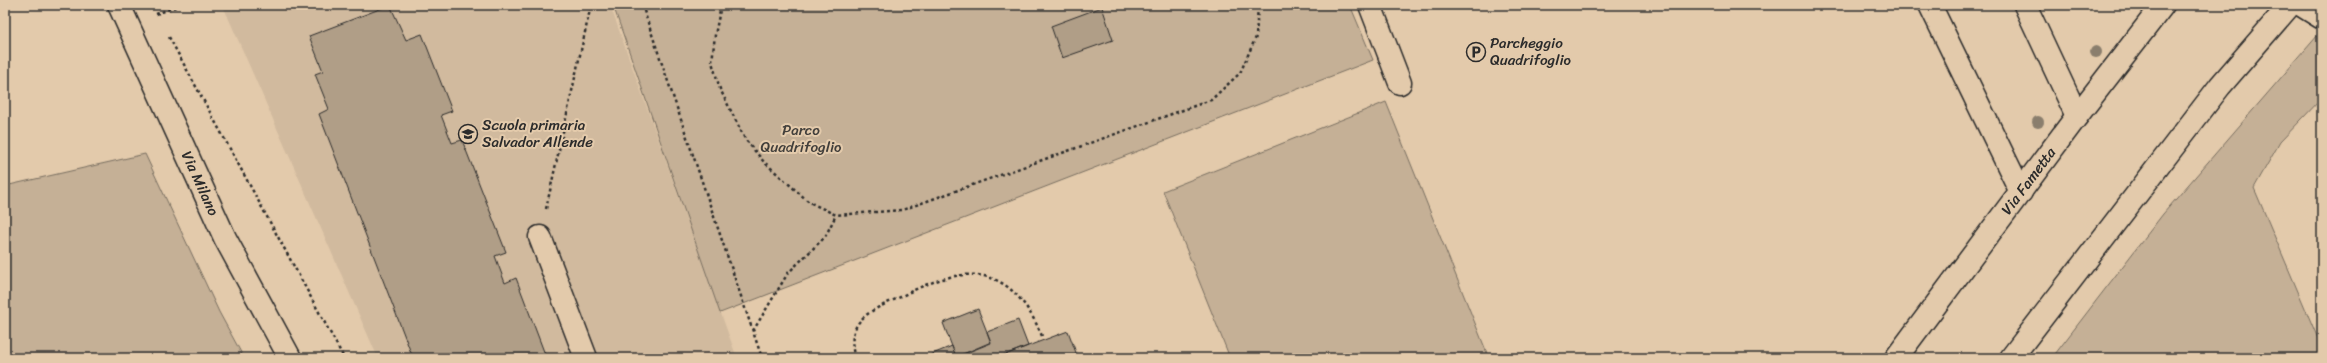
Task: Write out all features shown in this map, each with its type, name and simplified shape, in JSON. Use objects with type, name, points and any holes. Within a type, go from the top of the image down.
[{"type":"street","name":"Via Milano","points":[[119,5],[225,238],[290,358]]},
{"type":"street","points":[[1370,5],[1400,83]]},
{"type":"street","points":[[1930,5],[2021,192]]},
{"type":"street","points":[[2025,5],[2077,116]]},
{"type":"street","points":[[2301,5],[2322,18]]},
{"type":"street","name":"Via Fametta","points":[[1896,358],[2021,192],[2156,6]]},
{"type":"street","points":[[2011,358],[2220,86],[2283,13]]},
{"type":"street","points":[[540,237],[586,358]]},
{"type":"path","points":[[160,21],[156,14],[181,5]]},
{"type":"path","points":[[540,237],[591,5]]},
{"type":"path","points":[[642,5],[762,358]]},
{"type":"path","points":[[721,5],[714,35],[712,62],[720,89],[742,134],[764,162],[810,202],[836,216],[902,210],[1211,100],[1240,73],[1256,37],[1258,5]]},
{"type":"path","points":[[168,35],[344,358]]},
{"type":"path","points":[[752,331],[788,273],[825,237],[836,216]]},
{"type":"path","points":[[855,358],[852,349],[852,336],[860,321],[871,313],[929,283],[961,275],[982,275],[1000,281],[1021,298],[1034,317],[1042,336]]},
{"type":"shaded area","name":"Scuola primaria Salvador Allende","points":[[233,5],[610,5],[737,358],[378,358],[224,8]]},
{"type":"green space","name":"Parco Quadrifoglio","points":[[613,5],[1350,5],[1373,60],[720,313]]},
{"type":"green space","points":[[2318,35],[2322,39],[2322,98],[2280,142],[2254,188],[2322,348],[2322,358],[2052,358],[2163,214]]},
{"type":"green space","points":[[1386,102],[1489,358],[1230,358],[1163,191]]},
{"type":"green space","points":[[145,154],[219,312],[244,358],[5,358],[5,186]]},
{"type":"building","points":[[390,5],[406,40],[422,34],[452,111],[441,115],[452,143],[462,140],[506,252],[495,256],[505,283],[516,278],[546,357],[413,358],[319,114],[329,109],[315,74],[323,71],[309,36]]},
{"type":"building","points":[[1102,7],[1113,40],[1062,58],[1051,26]]},
{"type":"building","points":[[978,309],[991,342],[956,357],[943,323]]},
{"type":"building","points":[[1018,320],[1028,346],[997,358],[923,358],[952,346],[956,357],[991,343],[987,332]]},
{"type":"building","points":[[1068,331],[1078,358],[997,358],[1028,346]]},
{"type":"place","name":"Parcheggio Quadrifoglio","points":[[1476,52]]},
{"type":"place","name":"Scuola primaria Salvador Allende","points":[[468,134]]}]
